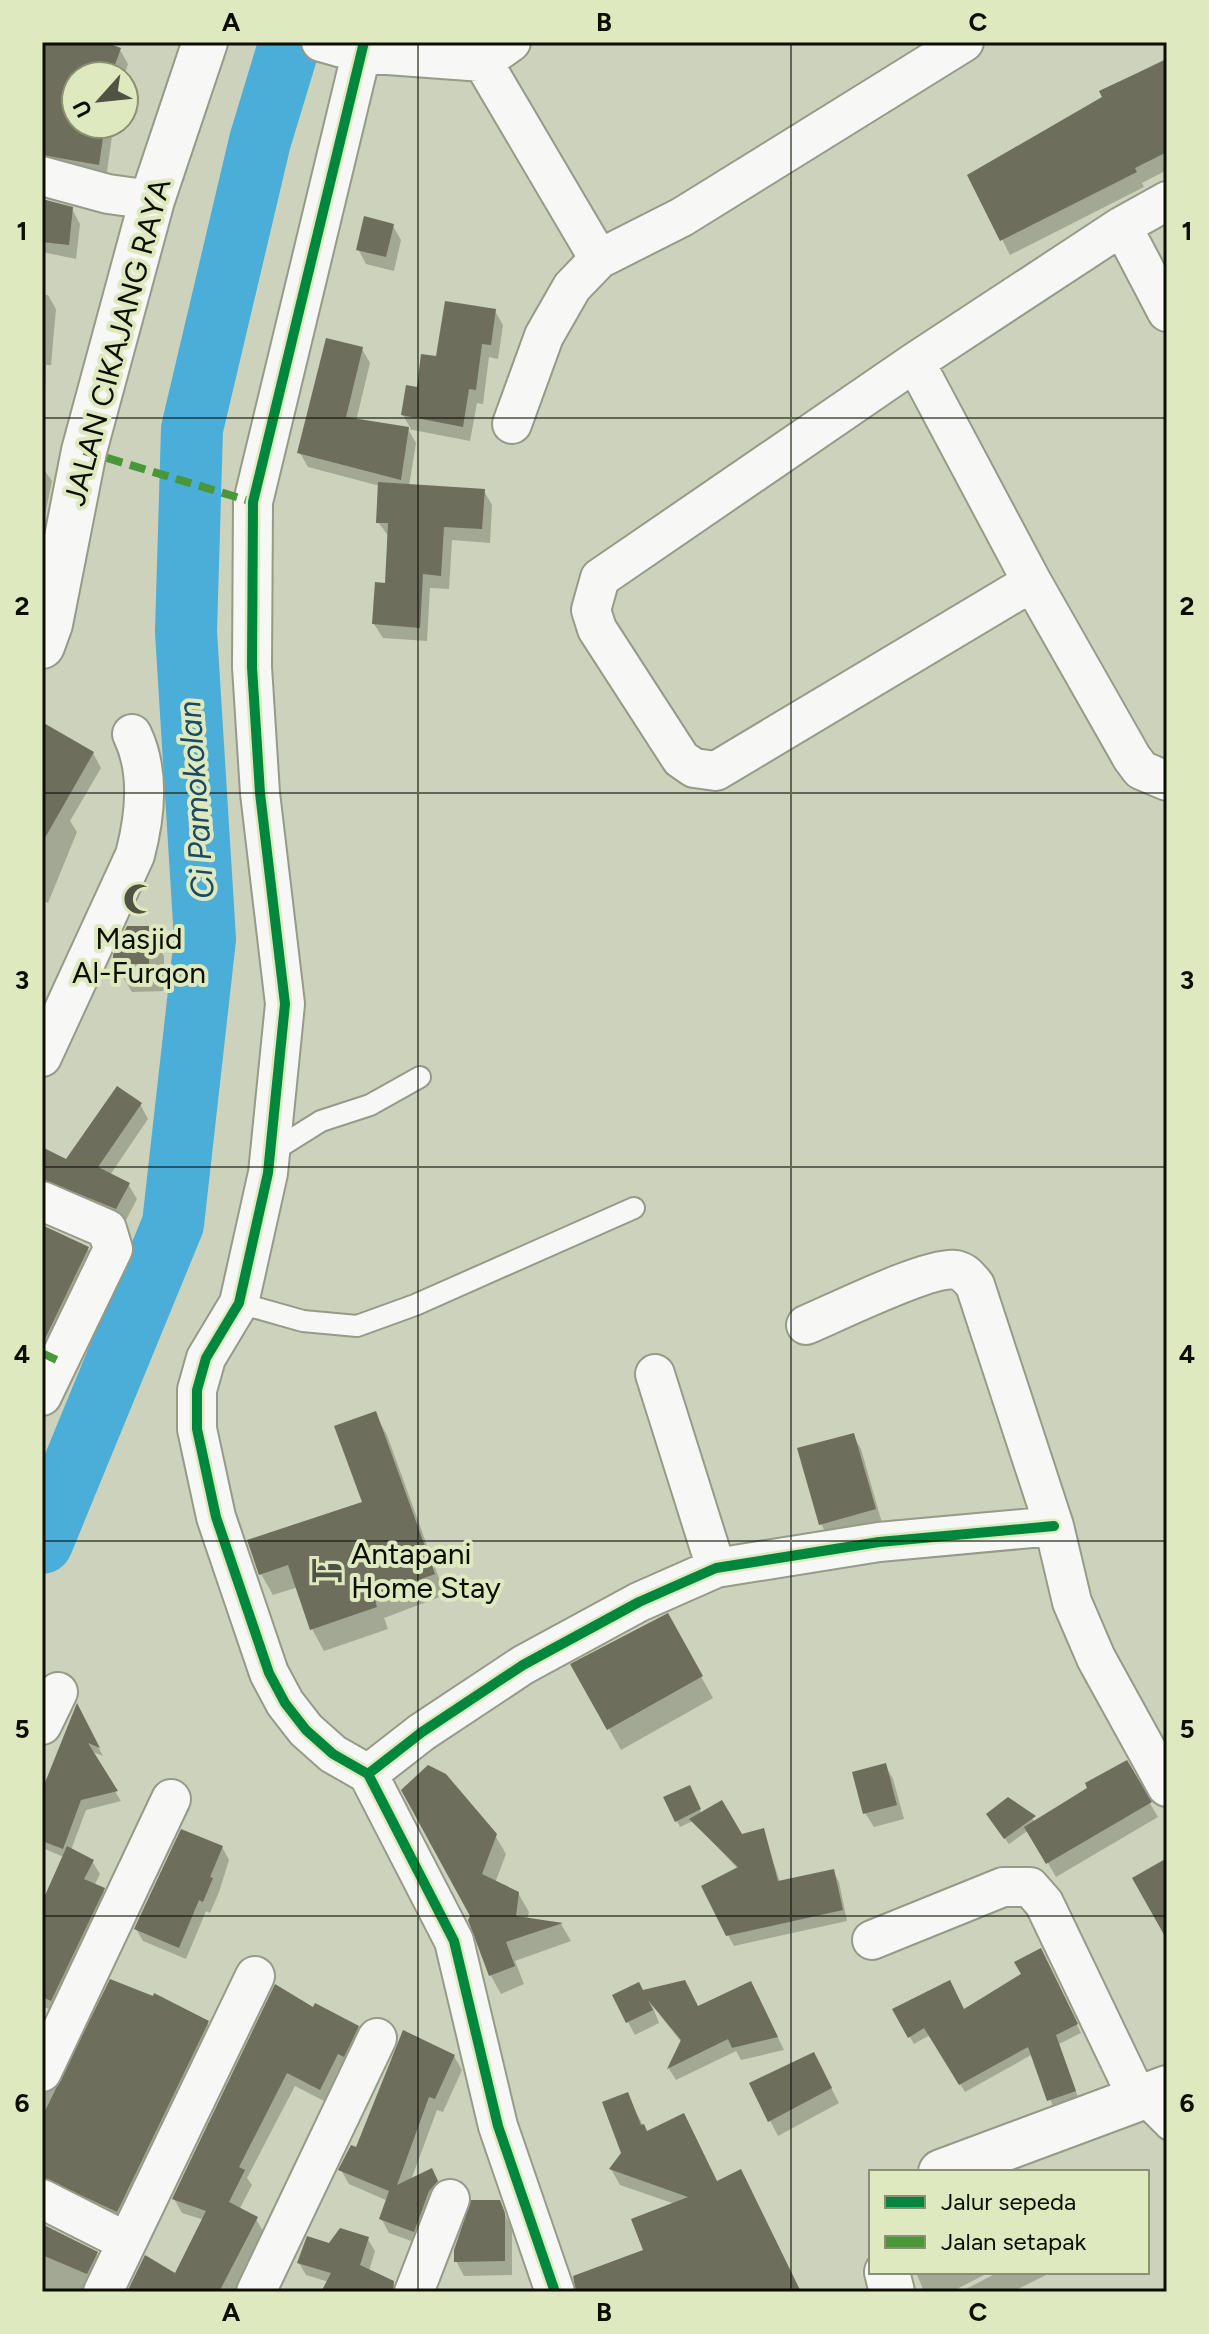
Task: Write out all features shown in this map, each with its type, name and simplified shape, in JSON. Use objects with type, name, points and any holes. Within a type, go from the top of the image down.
[{"type":"main road","name":"JALAN CIKAJANG RAYA","points":[[42,646],[50,624],[84,451],[152,200],[205,42]]},
{"type":"main road","points":[[948,2170],[1158,2106]]},
{"type":"street","points":[[512,424],[544,336],[572,287],[599,259],[682,217],[964,42]]},
{"type":"street","points":[[555,2292],[498,2126],[454,1941],[368,1774],[333,1754],[285,1703],[269,1673],[216,1517],[197,1429],[197,1390],[206,1358],[239,1303],[270,1153],[285,1004],[260,793],[252,667],[253,502],[344,46],[497,52],[599,259]]},
{"type":"street","points":[[42,176],[108,194],[152,200]]},
{"type":"street","points":[[1032,582],[716,771],[694,768],[681,759],[597,629],[591,610],[600,578],[915,362],[1122,226],[1167,201]]},
{"type":"street","points":[[1122,226],[1167,312]]},
{"type":"street","points":[[915,362],[1032,582],[1132,758],[1141,770],[1167,781]]},
{"type":"street","points":[[42,1057],[135,855],[141,834],[145,809],[138,746],[132,734]]},
{"type":"street","points":[[42,1201],[107,1229],[113,1249],[50,1357],[42,1396]]},
{"type":"street","points":[[806,1325],[933,1272],[959,1270],[968,1276],[975,1285],[1054,1526],[1072,1602],[1096,1658],[1167,1787]]},
{"type":"street","points":[[655,1374],[716,1568]]},
{"type":"street","points":[[368,1774],[422,1732],[523,1665],[639,1602],[716,1568],[879,1542],[1054,1526]]},
{"type":"street","points":[[42,2072],[171,1799]]},
{"type":"street","points":[[872,1940],[1003,1887],[1030,1887],[1044,1903],[1158,2106]]},
{"type":"street","points":[[103,2292],[255,1976]]},
{"type":"street","points":[[256,2292],[377,2038]]},
{"type":"street","points":[[42,2199],[127,2242]]},
{"type":"street","points":[[414,2292],[450,2199]]},
{"type":"lane","points":[[270,1153],[321,1121],[370,1105],[420,1077]]},
{"type":"lane","points":[[239,1303],[303,1321],[357,1326],[415,1305],[634,1208]]},
{"type":"building","points":[[42,42],[104,42],[121,48],[117,60],[60,60],[60,140],[103,140],[99,165],[42,155]]},
{"type":"building","points":[[1167,59],[1167,152],[1135,168],[1137,172],[1000,241],[967,175],[1102,97],[1099,91]]},
{"type":"building","points":[[42,199],[73,207],[69,245],[42,242]]},
{"type":"building","points":[[364,216],[394,224],[386,257],[356,250]]},
{"type":"building","points":[[445,301],[496,309],[491,345],[482,344],[476,390],[469,389],[463,427],[401,415],[406,385],[417,387],[421,354],[436,356]]},
{"type":"building","points":[[326,338],[363,347],[346,417],[409,427],[401,480],[297,453]]},
{"type":"building","points":[[378,482],[485,489],[482,529],[444,527],[441,576],[423,574],[420,628],[372,624],[375,582],[385,583],[388,523],[376,523]]},
{"type":"building","points":[[42,722],[94,752],[42,843]]},
{"type":"building","points":[[127,926],[149,926],[149,964],[113,964],[113,955]]},
{"type":"building","points":[[117,1086],[142,1103],[98,1167],[130,1183],[116,1209],[42,1179],[42,1147],[66,1159]]},
{"type":"building","points":[[42,1225],[89,1247],[42,1345]]},
{"type":"building","points":[[376,1411],[435,1574],[374,1596],[377,1607],[310,1630],[288,1565],[259,1575],[247,1540],[362,1502],[334,1426]]},
{"type":"building","points":[[854,1433],[876,1509],[819,1525],[797,1448]]},
{"type":"building","points":[[668,1613],[703,1676],[607,1730],[570,1664]]},
{"type":"building","points":[[77,1703],[100,1748],[88,1743],[118,1791],[81,1800],[63,1849],[42,1841],[42,1790]]},
{"type":"building","points":[[1127,1760],[1152,1802],[1046,1864],[1024,1827],[1087,1788],[1085,1783]]},
{"type":"building","points":[[886,1763],[897,1805],[863,1814],[852,1772]]},
{"type":"building","points":[[428,1765],[446,1774],[497,1834],[482,1874],[519,1892],[516,1916],[563,1923],[506,1942],[515,1966],[489,1976],[468,1920],[470,1916],[401,1790]]},
{"type":"building","points":[[690,1785],[701,1809],[675,1822],[663,1797]]},
{"type":"building","points":[[1008,1797],[1036,1816],[1004,1839],[986,1814]]},
{"type":"building","points":[[722,1800],[742,1834],[764,1828],[778,1881],[834,1869],[843,1910],[726,1936],[701,1886],[738,1867],[689,1819]]},
{"type":"building","points":[[181,1829],[223,1846],[203,1902],[199,1900],[179,1948],[134,1929]]},
{"type":"building","points":[[67,1846],[94,1860],[84,1879],[105,1888],[51,2001],[42,1997],[42,1902]]},
{"type":"building","points":[[1167,1858],[1167,1940],[1132,1878]]},
{"type":"building","points":[[1041,1948],[1078,2024],[1056,2035],[1076,2091],[1047,2101],[1028,2047],[959,2085],[924,2028],[908,2038],[892,2009],[950,1980],[964,2009],[1021,1974],[1014,1962]]},
{"type":"building","points":[[110,1979],[153,1996],[154,1993],[209,2021],[117,2212],[42,2177],[42,2117]]},
{"type":"building","points":[[685,1980],[698,2006],[751,1981],[778,2037],[732,2048],[728,2039],[667,2069],[681,2040],[648,2000],[653,2010],[626,2023],[612,1995],[639,1982],[643,1990]]},
{"type":"building","points":[[275,1984],[313,2007],[315,2003],[359,2026],[344,2057],[338,2054],[320,2090],[287,2073],[239,2167],[245,2170],[229,2202],[258,2217],[219,2292],[127,2292],[145,2255],[175,2273],[206,2211],[172,2199]]},
{"type":"building","points":[[403,2030],[455,2055],[435,2099],[429,2097],[397,2185],[432,2168],[438,2181],[429,2191],[414,2232],[379,2219],[389,2191],[338,2170],[351,2145],[356,2147]]},
{"type":"building","points":[[814,2052],[832,2088],[768,2122],[749,2083]]},
{"type":"building","points":[[628,2092],[641,2125],[644,2124],[647,2131],[684,2113],[717,2181],[741,2169],[801,2292],[576,2292],[573,2276],[643,2250],[631,2219],[688,2197],[609,2169],[621,2153],[602,2102]]},
{"type":"building","points":[[471,2200],[500,2200],[505,2213],[505,2261],[454,2262],[454,2250]]},
{"type":"building","points":[[42,2224],[98,2252],[87,2274],[42,2255]]},
{"type":"building","points":[[340,2228],[369,2237],[360,2265],[394,2281],[393,2292],[321,2292],[331,2273],[297,2263],[307,2236],[329,2243]]},
{"type":"waterway","name":"Ci Pamokolan","points":[[42,1543],[173,1224],[205,939],[186,632],[192,429],[260,141],[290,42]]},
{"type":"marked path","points":[[84,451],[253,502]]},
{"type":"marked path","points":[[42,1353],[59,1361]]},
{"type":"cycle path","points":[[364,42],[253,502],[252,667],[260,793],[285,1004],[268,1173],[239,1303],[206,1358],[197,1390],[197,1429],[216,1517],[269,1673],[285,1703],[306,1730],[333,1754],[368,1774]]},
{"type":"cycle path","points":[[555,2292],[498,2126],[454,1941],[368,1774],[422,1732],[523,1665],[639,1602],[716,1568],[879,1542],[1054,1526]]},
{"type":"place","name":"Masjid Al-Furqon","points":[[139,899]]},
{"type":"place","name":"Antapani Home Stay","points":[[327,1570]]}]
